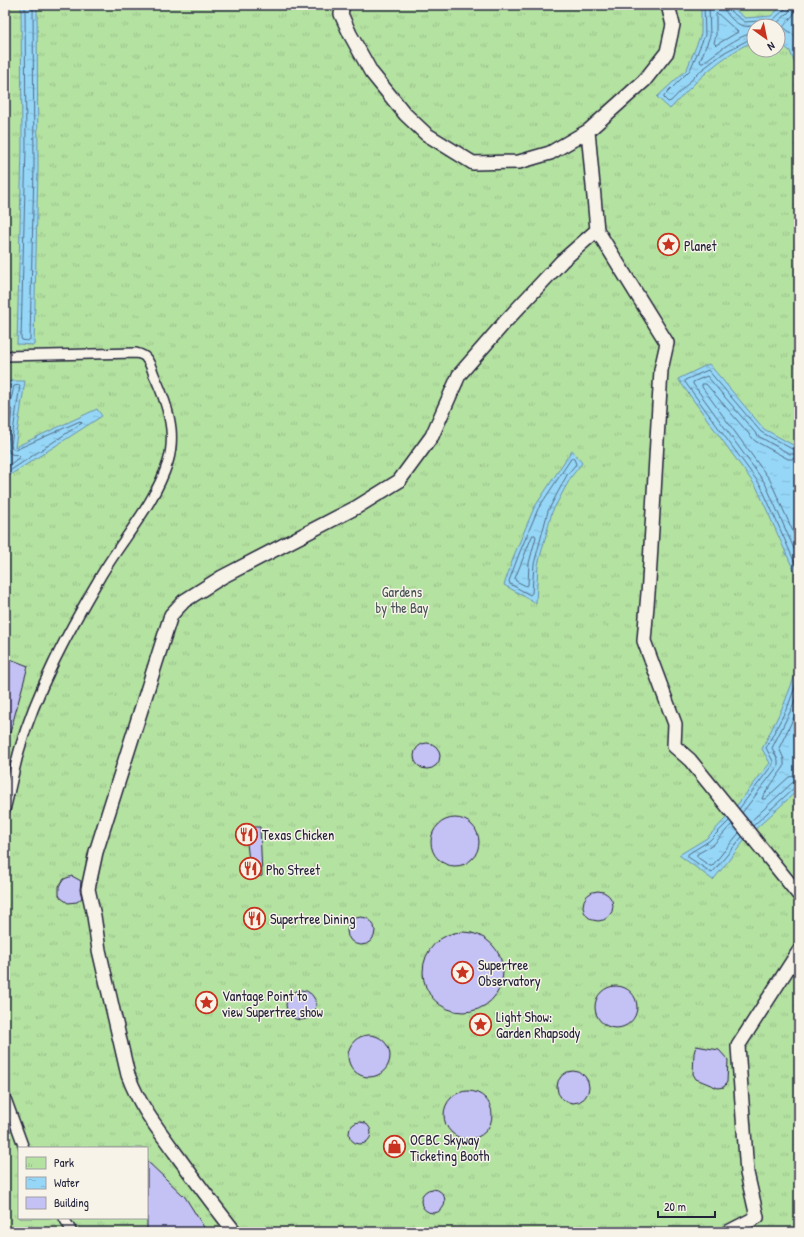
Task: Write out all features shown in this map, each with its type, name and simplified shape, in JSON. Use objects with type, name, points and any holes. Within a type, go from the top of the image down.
[{"type":"street","points":[[342,5],[342,14],[350,34],[371,72],[390,96],[405,114],[426,134],[473,163],[520,162],[550,153],[588,130],[644,81],[667,52],[673,25],[668,5]]},
{"type":"street","points":[[588,130],[597,230],[667,343],[661,370],[644,641],[675,724],[674,746],[690,760],[799,895]]},
{"type":"street","points":[[235,1232],[146,1114],[135,1094],[128,1075],[99,950],[88,889],[96,852],[171,616],[184,602],[222,577],[357,507],[399,481],[432,436],[459,375],[505,322],[562,261],[597,230]]},
{"type":"street","points":[[728,1232],[757,1217],[747,1173],[738,1046],[799,951]]},
{"type":"lane","points":[[5,356],[140,354],[148,360],[163,396],[168,411],[171,429],[171,443],[168,461],[150,501],[100,576],[76,618],[53,664],[19,750],[5,810]]},
{"type":"lane","points":[[5,1096],[24,1147]]},
{"type":"lane","points":[[65,1219],[72,1232]]},
{"type":"green space","name":"Gardens by the Bay","points":[[5,5],[799,5],[799,1232],[5,1232]]},
{"type":"water","points":[[21,5],[37,5],[38,167],[34,345],[17,344],[22,148]]},
{"type":"water","points":[[701,5],[732,5],[733,8],[745,18],[771,16],[783,5],[799,5],[799,75],[790,51],[786,48],[786,18],[746,18],[746,45],[730,54],[709,70],[670,109],[657,97],[687,69],[701,34]]},
{"type":"water","points":[[709,364],[764,429],[793,445],[799,442],[799,582],[757,488],[678,379]]},
{"type":"water","points":[[10,381],[25,381],[15,447],[97,409],[102,416],[10,475],[5,490],[5,410]]},
{"type":"water","points":[[572,450],[582,463],[571,477],[552,512],[538,565],[536,603],[504,585],[515,553],[534,508]]},
{"type":"water","points":[[799,665],[799,789],[749,835],[713,880],[679,855],[707,838],[730,814],[770,763],[762,749],[784,704]]},
{"type":"building","points":[[5,657],[28,666],[10,733],[5,732]]},
{"type":"building","points":[[427,743],[436,747],[440,756],[436,765],[427,769],[418,765],[414,756],[418,747]]},
{"type":"building","points":[[450,818],[460,818],[472,825],[479,837],[479,847],[472,859],[460,866],[450,866],[442,862],[435,855],[431,847],[431,837],[435,829],[442,822]]},
{"type":"building","points":[[245,827],[260,827],[262,876],[251,877]]},
{"type":"building","points":[[72,876],[81,881],[80,890],[82,898],[77,902],[68,903],[59,895],[59,886],[64,879]]},
{"type":"building","points":[[598,891],[609,895],[613,906],[609,917],[598,921],[587,917],[583,906],[587,895]]},
{"type":"building","points":[[361,917],[371,921],[375,931],[371,941],[361,945],[351,941],[347,931],[351,921]]},
{"type":"building","points":[[463,932],[478,935],[491,944],[500,957],[503,972],[500,987],[491,1000],[478,1009],[463,1012],[448,1009],[435,1000],[426,987],[423,972],[426,957],[435,944],[448,935]]},
{"type":"building","points":[[612,986],[620,986],[628,989],[634,995],[637,1007],[634,1019],[628,1025],[620,1028],[612,1028],[604,1025],[598,1019],[595,1011],[595,1003],[598,995],[604,989]]},
{"type":"building","points":[[301,990],[312,994],[316,1005],[312,1016],[301,1020],[290,1016],[286,1005],[290,994]]},
{"type":"building","points":[[369,1035],[384,1041],[390,1056],[384,1071],[369,1077],[354,1071],[348,1056],[354,1041]]},
{"type":"building","points":[[696,1046],[719,1050],[728,1060],[727,1082],[724,1087],[718,1088],[696,1079],[693,1074],[694,1053]]},
{"type":"building","points":[[573,1071],[584,1076],[589,1087],[584,1098],[573,1103],[562,1098],[557,1087],[562,1076]]},
{"type":"building","points":[[463,1091],[473,1091],[485,1098],[492,1110],[492,1120],[485,1132],[473,1139],[463,1139],[455,1135],[448,1128],[444,1120],[444,1110],[448,1102],[455,1095]]},
{"type":"building","points":[[356,1122],[364,1122],[371,1129],[371,1137],[364,1144],[356,1144],[349,1137],[349,1129]]},
{"type":"building","points":[[148,1162],[185,1197],[207,1232],[147,1232]]},
{"type":"building","points":[[433,1189],[441,1193],[445,1201],[441,1209],[433,1213],[425,1209],[421,1201],[425,1193]]},
{"type":"place","name":"Planet","points":[[669,245]]},
{"type":"place","name":"Texas Chicken","points":[[247,834]]},
{"type":"place","name":"Pho Street","points":[[250,869]]},
{"type":"place","name":"Supertree Dining","points":[[255,918]]},
{"type":"place","name":"Supertree Observatory","points":[[463,972]]},
{"type":"place","name":"Vantage Point to view Supertree show","points":[[206,1003]]},
{"type":"place","name":"Light Show: Garden Rhapsody","points":[[480,1024]]},
{"type":"place","name":"OCBC Skyway Ticketing Booth","points":[[395,1147]]}]
